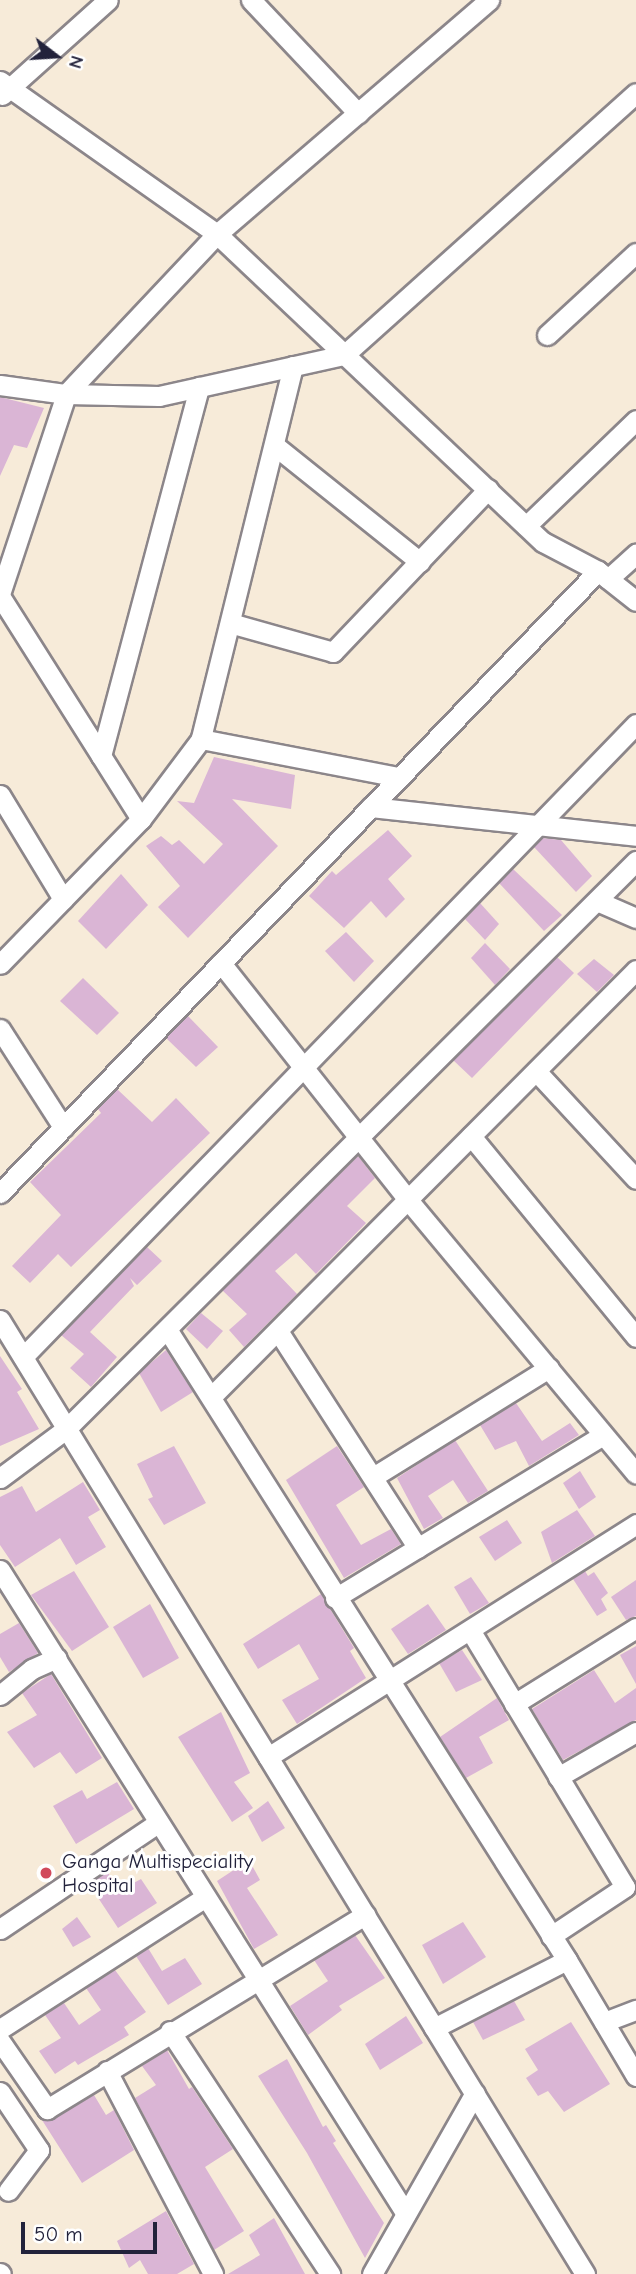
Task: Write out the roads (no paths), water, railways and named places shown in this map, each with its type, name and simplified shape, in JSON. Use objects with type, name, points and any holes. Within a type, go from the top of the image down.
[{"type":"street","points":[[108,0],[3,89],[217,234],[543,541],[603,575],[636,601]]},
{"type":"street","points":[[251,0],[358,113]]},
{"type":"street","points":[[141,819],[0,595],[66,394],[217,234],[489,0]]},
{"type":"street","points":[[0,385],[66,394],[159,396],[344,355],[636,93]]},
{"type":"street","points":[[547,335],[636,253]]},
{"type":"street","points":[[0,964],[141,819],[201,739],[293,366]]},
{"type":"street","points":[[102,756],[199,387]]},
{"type":"street","points":[[526,526],[636,420]]},
{"type":"street","points":[[274,445],[420,562]]},
{"type":"street","points":[[230,623],[332,652],[488,489]]},
{"type":"street","points":[[0,1193],[399,777],[603,575],[636,554]]},
{"type":"street","points":[[23,1357],[636,724]]},
{"type":"street","points":[[201,739],[399,777]]},
{"type":"street","points":[[0,794],[63,899]]},
{"type":"street","points":[[371,807],[636,836]]},
{"type":"street","points":[[0,1478],[66,1429],[636,861]]},
{"type":"street","points":[[597,901],[636,918]]},
{"type":"street","points":[[221,963],[362,1136],[408,1200],[636,1474]]},
{"type":"street","points":[[212,1396],[636,970]]},
{"type":"street","points":[[0,1029],[63,1127]]},
{"type":"street","points":[[536,1071],[636,1179]]},
{"type":"street","points":[[471,1136],[636,1337]]},
{"type":"street","points":[[0,1320],[585,2274]]},
{"type":"street","points":[[167,1329],[212,1396],[388,1682],[567,1960],[636,2076]]},
{"type":"street","points":[[278,1331],[418,1548]]},
{"type":"street","points":[[373,1477],[549,1368]]},
{"type":"street","points":[[335,1598],[603,1435]]},
{"type":"street","points":[[268,1758],[636,1524]]},
{"type":"street","points":[[3,1583],[57,1658],[156,1824],[406,2214]]},
{"type":"street","points":[[514,1704],[636,1628]]},
{"type":"street","points":[[470,1630],[625,1886],[551,1936]]},
{"type":"street","points":[[0,1695],[32,1669],[57,1658]]},
{"type":"street","points":[[558,1777],[636,1732]]},
{"type":"street","points":[[0,1928],[156,1824]]},
{"type":"street","points":[[0,2029],[204,1898]]},
{"type":"street","points":[[0,2042],[47,2109],[254,1979],[365,1915]]},
{"type":"street","points":[[434,2028],[567,1960]]},
{"type":"street","points":[[604,2022],[636,2010]]},
{"type":"street","points":[[170,2031],[330,2274]]},
{"type":"street","points":[[107,2071],[213,2274]]},
{"type":"street","points":[[0,2092],[39,2150],[8,2191]]},
{"type":"street","points":[[372,2274],[475,2094]]},
{"type":"place","name":"Ganga Multispeciality Hospital","points":[[46,1873]]}]
